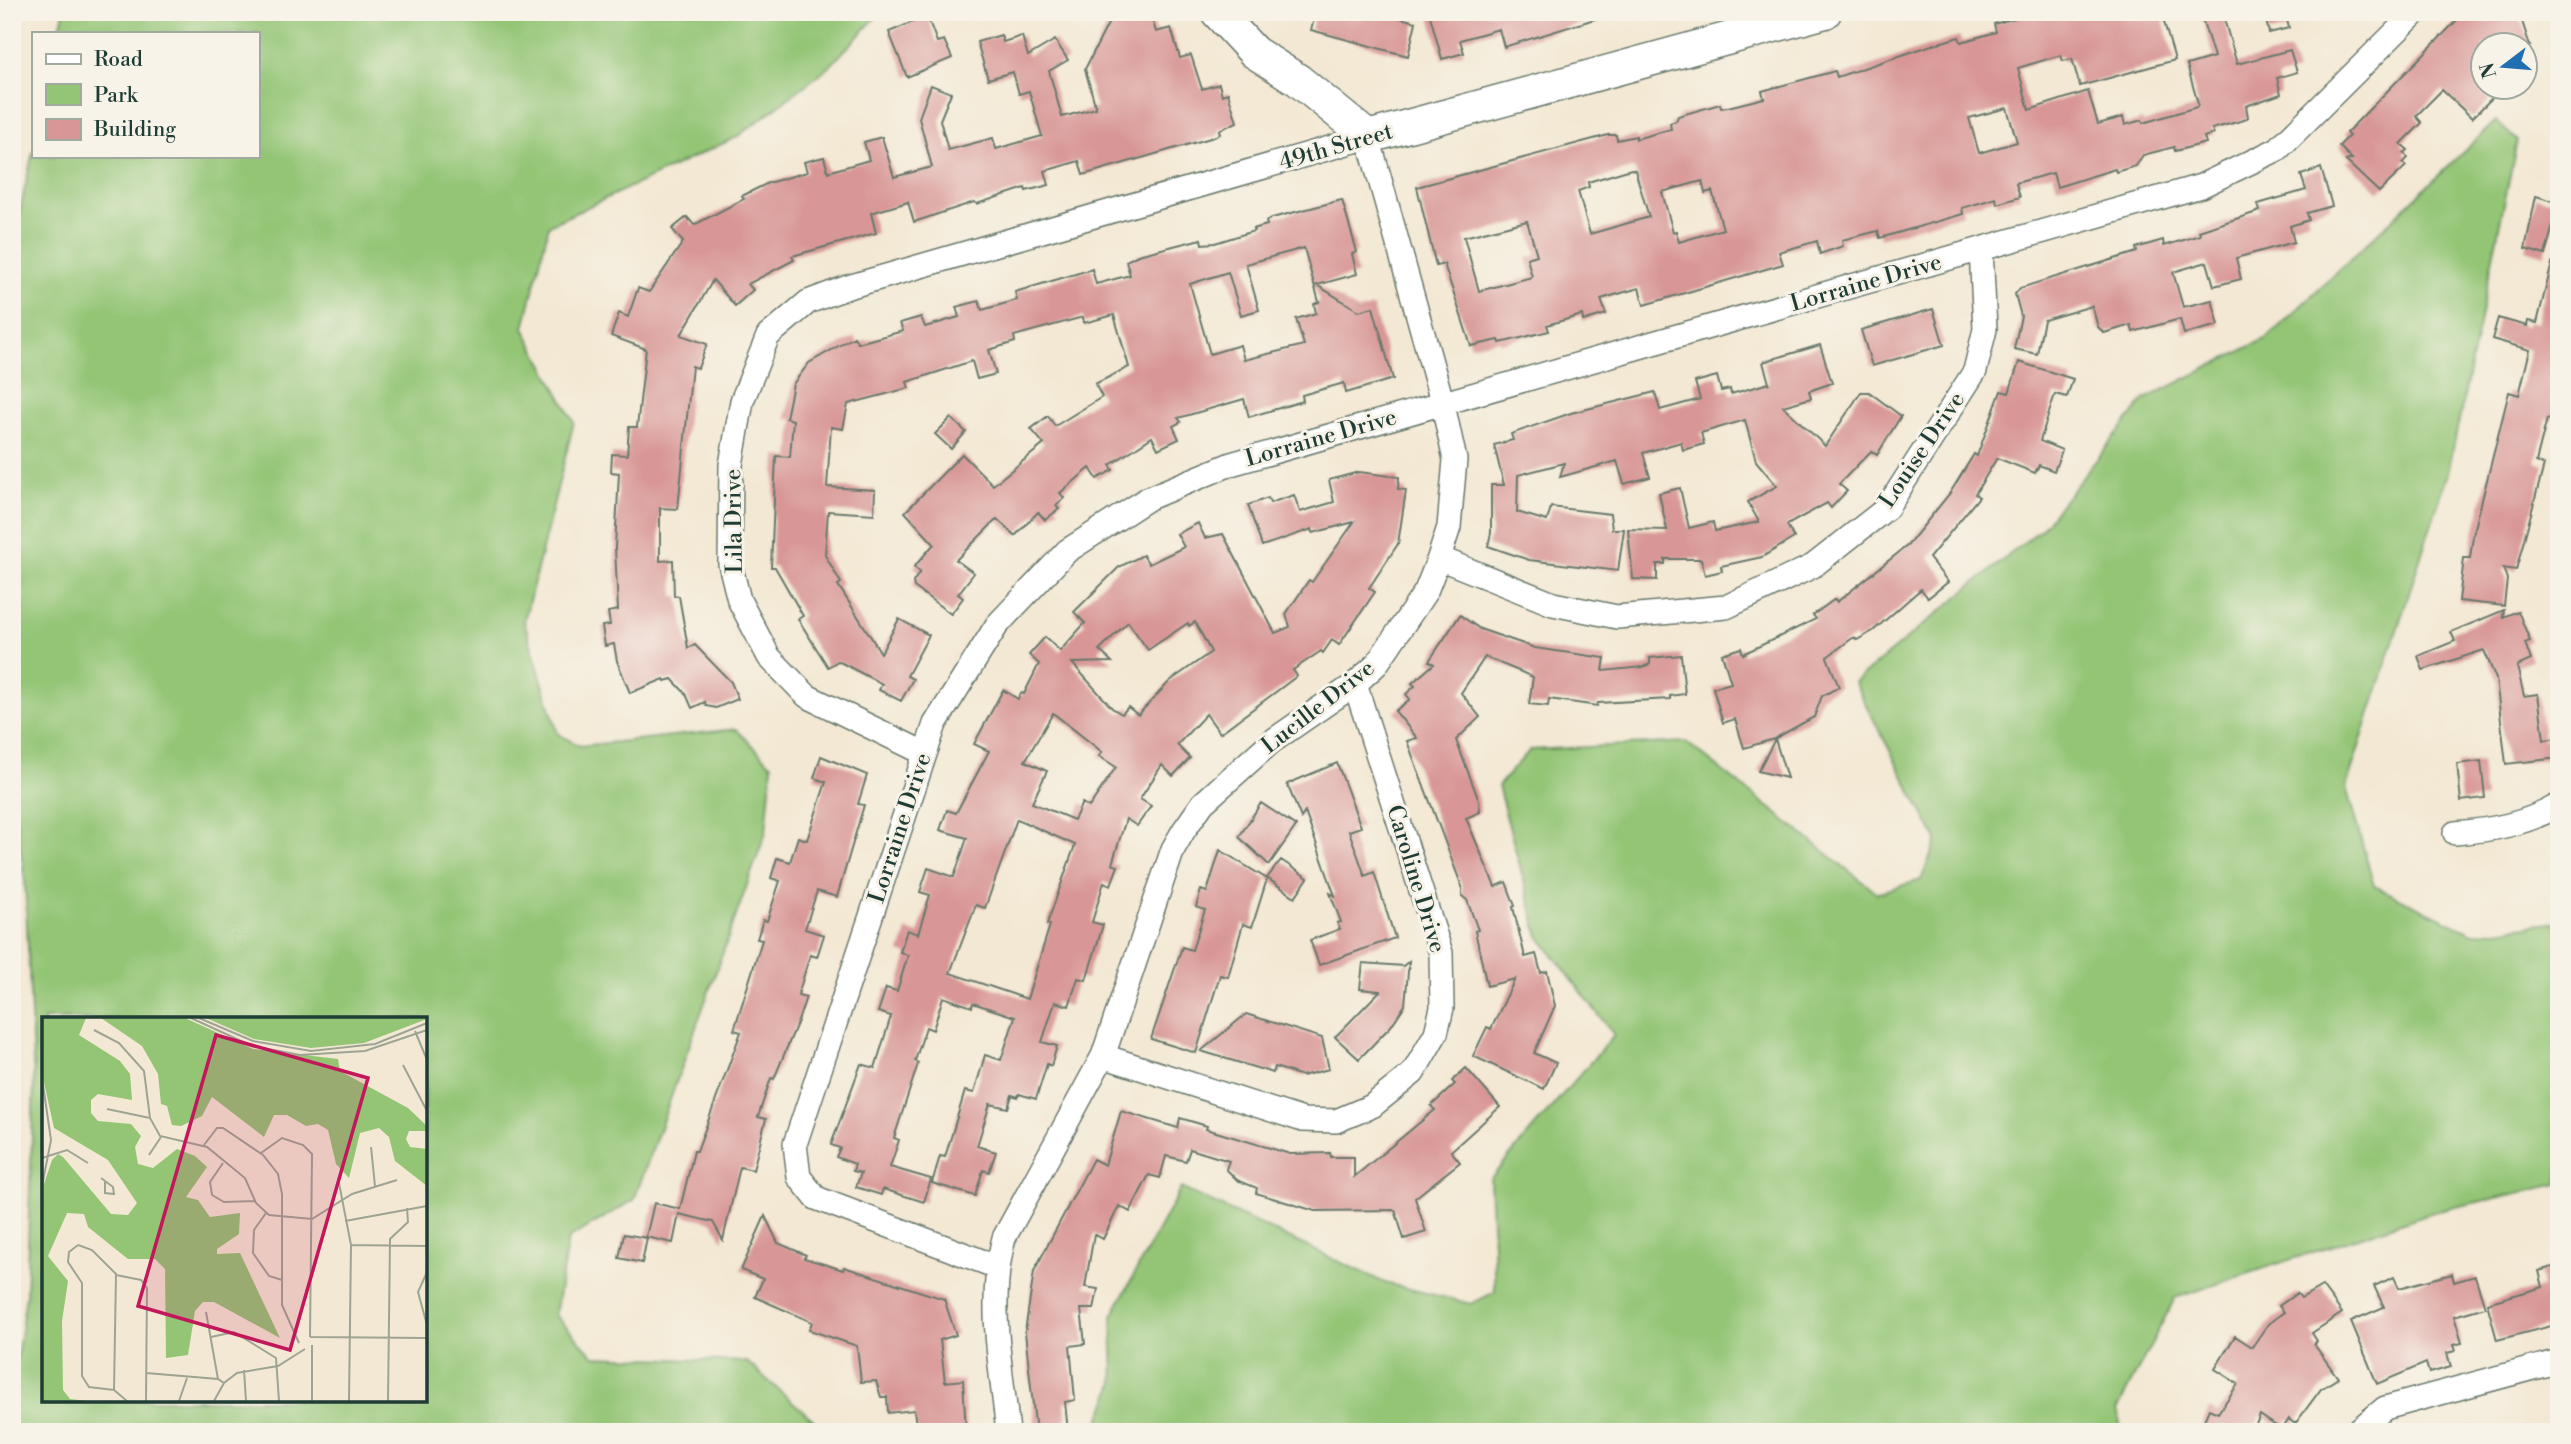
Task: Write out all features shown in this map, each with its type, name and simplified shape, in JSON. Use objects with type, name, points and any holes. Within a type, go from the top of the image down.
[{"type":"street","points":[[1217,12],[1254,52],[1298,80],[1368,137]]},
{"type":"street","name":"49th Street","points":[[848,288],[1368,137],[1825,12]]},
{"type":"street","name":"Lorraine Drive","points":[[996,1267],[816,1198],[799,1177],[795,1144],[935,724],[997,625],[1067,551],[1149,498],[1231,464],[2201,186],[2278,149],[2416,12]]},
{"type":"street","name":"Lucille Drive","points":[[1009,1432],[994,1301],[996,1267],[1004,1238],[1103,1056],[1172,849],[1203,803],[1271,742],[1355,684],[1376,665],[1426,591],[1449,527],[1455,460],[1443,405],[1368,137]]},
{"type":"street","name":"Louise Drive","points":[[1439,558],[1553,604],[1617,617],[1726,607],[1813,566],[1888,508],[1975,371],[1984,329],[1981,249]]},
{"type":"street","name":"Lila Drive","points":[[848,288],[808,302],[768,336],[742,401],[733,452],[730,564],[739,600],[769,657],[807,696],[925,753]]},
{"type":"street","name":"Caroline Drive","points":[[1103,1056],[1304,1121],[1336,1121],[1372,1106],[1413,1073],[1436,1033],[1442,1008],[1441,953],[1355,684]]},
{"type":"street","points":[[2455,833],[2497,829],[2540,816],[2559,805]]},
{"type":"street","points":[[2356,1432],[2385,1408],[2559,1361]]},
{"type":"green space","points":[[64,12],[881,12],[829,67],[737,137],[549,225],[524,328],[574,422],[524,621],[558,734],[580,746],[736,729],[772,765],[766,832],[634,1200],[568,1239],[555,1315],[594,1356],[747,1362],[827,1432],[12,1432],[12,1393],[26,1294],[34,1083],[25,881],[12,787],[12,247],[32,156],[32,158],[259,158],[259,32],[59,32]]},
{"type":"green space","points":[[2496,121],[2517,141],[2448,473],[2346,787],[2374,886],[2473,933],[2559,922],[2559,1184],[2433,1212],[2175,1298],[2117,1410],[2122,1432],[1095,1432],[1114,1384],[1112,1316],[1181,1188],[1385,1283],[1471,1304],[1495,1292],[1490,1179],[1614,1035],[1539,936],[1498,786],[1530,750],[1686,742],[1877,893],[1921,880],[1937,840],[1854,682],[2042,528],[2145,399],[2267,338]]},
{"type":"building","points":[[1114,12],[1150,12],[1156,32],[1171,28],[1180,58],[1191,55],[1202,89],[1219,84],[1222,95],[1228,93],[1237,122],[1219,130],[1220,134],[1214,137],[1083,175],[1079,161],[1045,171],[1049,185],[1026,191],[1025,188],[914,222],[908,202],[871,213],[876,233],[792,256],[794,260],[748,284],[753,290],[735,306],[713,280],[681,335],[707,344],[698,368],[692,366],[678,509],[660,508],[660,561],[673,560],[674,596],[679,596],[688,648],[695,645],[731,682],[738,699],[716,708],[706,706],[705,702],[692,708],[686,694],[672,679],[664,679],[630,693],[617,661],[614,644],[605,646],[602,626],[610,625],[608,612],[618,610],[615,547],[619,473],[611,472],[612,454],[627,455],[629,427],[637,427],[646,349],[611,336],[619,313],[628,317],[638,288],[649,292],[683,242],[672,229],[687,217],[694,225],[768,183],[807,172],[804,162],[824,157],[828,172],[869,160],[864,142],[882,137],[894,177],[932,167],[919,118],[931,85],[951,93],[940,120],[948,150],[993,138],[996,149],[1042,136],[1029,91],[1019,94],[1013,72],[988,79],[977,42],[1001,35],[1003,42],[1022,36],[1028,56],[1055,40],[1068,60],[1049,71],[1062,117],[1096,108],[1085,69]]},
{"type":"building","points":[[1316,12],[1350,12],[1370,17],[1371,12],[1377,12],[1416,22],[1408,56],[1311,30]]},
{"type":"building","points":[[1429,12],[1597,12],[1598,18],[1504,47],[1499,29],[1460,40],[1464,53],[1442,59]]},
{"type":"building","points":[[2036,12],[2161,12],[2175,60],[2080,86],[2072,59],[2063,61],[2061,55],[2018,68],[2029,110],[2088,91],[2098,124],[2123,117],[2125,125],[2142,120],[2143,123],[2197,107],[2187,65],[2214,57],[2200,12],[2222,12],[2237,64],[2290,50],[2297,72],[2277,78],[2281,94],[2246,106],[2248,117],[2212,129],[2214,134],[2204,137],[2206,143],[2143,155],[2136,166],[2116,172],[2115,169],[2057,187],[2053,173],[2016,183],[2020,197],[1997,204],[1996,198],[1962,208],[1963,214],[1880,238],[1878,231],[1842,240],[1843,246],[1820,254],[1817,241],[1779,252],[1783,264],[1644,305],[1639,288],[1601,299],[1606,314],[1583,321],[1582,315],[1547,325],[1549,331],[1500,343],[1499,340],[1471,346],[1444,264],[1436,266],[1417,187],[1608,135],[1616,135],[1617,140],[1636,136],[1636,139],[1671,129],[1670,123],[1676,121],[1678,116],[1720,104],[1721,108],[1764,98],[1762,91],[1835,71],[1837,77],[1959,37],[1961,42],[1996,32],[1994,24]],"holes":[[[2007,108],[2017,142],[1979,153],[1969,118]],[[1635,170],[1649,217],[1590,234],[1578,191],[1589,187],[1588,182]],[[1702,181],[1705,193],[1712,191],[1723,229],[1679,242],[1676,231],[1673,232],[1662,192]],[[1527,221],[1537,255],[1527,258],[1532,277],[1479,291],[1464,237]]]},
{"type":"building","points":[[2264,12],[2285,12],[2289,28],[2269,33]]},
{"type":"building","points":[[2465,12],[2519,12],[2525,32],[2470,32],[2470,102],[2488,102],[2472,118],[2442,90],[2416,116],[2422,123],[2401,144],[2408,150],[2404,153],[2408,158],[2403,163],[2406,166],[2379,192],[2346,161],[2352,159],[2339,146],[2349,136],[2346,133]]},
{"type":"building","points":[[927,16],[937,42],[944,40],[952,58],[907,77],[889,32]]},
{"type":"building","points":[[2321,168],[2332,206],[2307,213],[2309,220],[2290,226],[2294,242],[2236,258],[2241,279],[2214,286],[2207,262],[2173,272],[2183,307],[2212,300],[2219,325],[2184,334],[2180,319],[2133,332],[2131,325],[2104,333],[2098,327],[2092,306],[2044,320],[2037,354],[2014,349],[2021,316],[2015,294],[2020,288],[2137,252],[2136,248],[2163,240],[2164,246],[2200,235],[2199,231],[2260,211],[2258,204],[2306,190],[2301,175]]},
{"type":"building","points":[[2536,196],[2559,203],[2545,255],[2525,249]]},
{"type":"building","points":[[1342,200],[1357,252],[1352,254],[1357,274],[1317,285],[1359,311],[1373,307],[1393,379],[1346,393],[1344,383],[1302,395],[1303,401],[1249,417],[1244,399],[1178,418],[1181,422],[1173,426],[1179,439],[1158,449],[1152,437],[1110,465],[1113,470],[1097,479],[1090,468],[1060,493],[1064,498],[1056,506],[1059,509],[1045,520],[1038,512],[1015,536],[997,519],[956,560],[974,573],[958,594],[963,598],[951,614],[914,587],[913,582],[920,572],[914,567],[934,544],[905,512],[962,454],[993,485],[1044,444],[1031,429],[1048,416],[1055,426],[1102,397],[1095,384],[1129,367],[1114,315],[1084,323],[1083,317],[1014,336],[1015,342],[989,350],[996,374],[977,379],[972,361],[907,382],[909,388],[848,404],[843,429],[831,427],[827,487],[875,490],[874,514],[828,511],[825,555],[841,583],[838,585],[881,653],[899,619],[929,635],[907,676],[913,679],[901,701],[879,690],[882,684],[838,661],[828,667],[798,619],[803,616],[775,567],[771,567],[776,456],[790,457],[793,420],[786,418],[793,384],[809,363],[854,337],[858,343],[903,331],[900,323],[921,317],[925,327],[959,317],[956,307],[979,301],[982,310],[1017,300],[1015,292],[1092,269],[1096,284],[1130,275],[1126,261],[1138,255],[1201,239],[1202,244],[1215,243],[1254,231],[1253,229],[1267,225],[1266,221]],"holes":[[[1304,248],[1319,302],[1314,304],[1316,313],[1296,319],[1304,345],[1244,360],[1240,345],[1210,354],[1190,284],[1228,272],[1241,315],[1259,310],[1246,264]]]},
{"type":"building","points":[[2552,263],[2559,264],[2559,373],[2552,400],[2558,402],[2553,420],[2547,419],[2536,462],[2544,465],[2516,570],[2503,568],[2507,579],[2504,606],[2459,601],[2464,558],[2470,558],[2473,536],[2509,392],[2519,395],[2530,350],[2492,339],[2498,318],[2527,326],[2528,321],[2537,323]]},
{"type":"building","points":[[1933,309],[1944,345],[1872,366],[1861,330]]},
{"type":"building","points":[[1820,345],[1832,383],[1809,391],[1811,398],[1783,406],[1825,446],[1861,392],[1869,392],[1901,416],[1877,455],[1871,451],[1839,484],[1847,491],[1831,508],[1827,503],[1787,525],[1794,538],[1762,557],[1721,566],[1722,571],[1705,575],[1701,559],[1665,559],[1665,564],[1657,564],[1657,580],[1633,579],[1628,529],[1667,530],[1659,493],[1680,488],[1689,528],[1713,522],[1715,531],[1759,522],[1748,502],[1777,486],[1756,461],[1745,420],[1701,433],[1704,444],[1683,450],[1681,442],[1643,453],[1650,477],[1624,484],[1617,461],[1560,477],[1564,463],[1518,475],[1517,512],[1547,521],[1551,507],[1610,514],[1612,529],[1624,529],[1618,571],[1529,560],[1488,546],[1491,533],[1491,485],[1504,485],[1494,445],[1513,440],[1511,434],[1571,413],[1655,392],[1660,410],[1700,399],[1695,382],[1717,376],[1721,391],[1730,389],[1731,394],[1769,383],[1763,362]]},
{"type":"building","points":[[2019,362],[2073,379],[2067,397],[2055,394],[2040,441],[2062,450],[2054,471],[2039,465],[2035,473],[1997,458],[1975,494],[1979,497],[1929,558],[1948,582],[1928,598],[1921,589],[1873,631],[1857,640],[1854,637],[1827,657],[1839,687],[1822,696],[1814,717],[1774,739],[1744,748],[1735,719],[1723,723],[1713,688],[1731,683],[1722,654],[1741,648],[1743,654],[1816,619],[1813,615],[1835,599],[1837,602],[1908,545],[1950,493],[1974,454],[1977,456],[2001,391],[2009,393]]},
{"type":"building","points":[[951,418],[966,432],[951,449],[935,434]]},
{"type":"building","points":[[1359,472],[1399,477],[1398,489],[1406,490],[1398,544],[1369,588],[1375,592],[1339,645],[1332,640],[1323,653],[1321,651],[1293,670],[1297,676],[1220,733],[1206,714],[1177,745],[1190,758],[1173,776],[1162,765],[1140,799],[1151,806],[1137,826],[1126,819],[1112,864],[1118,866],[1111,885],[1104,882],[1092,922],[1103,925],[1086,980],[1078,978],[1069,1006],[1055,1002],[1042,1042],[1057,1046],[1051,1066],[1047,1064],[1036,1099],[1019,1094],[1018,1097],[1012,1095],[1008,1108],[990,1104],[977,1146],[996,1152],[989,1172],[983,1170],[975,1196],[932,1183],[940,1156],[945,1157],[965,1091],[974,1093],[985,1055],[1001,1060],[1015,1017],[973,1003],[972,1007],[943,997],[933,1030],[926,1027],[915,1061],[918,1063],[894,1138],[899,1140],[890,1167],[931,1179],[924,1202],[883,1189],[881,1195],[856,1187],[861,1173],[853,1171],[855,1164],[836,1157],[840,1148],[831,1145],[861,1064],[875,1068],[891,1016],[878,1012],[886,988],[897,991],[908,955],[900,952],[907,930],[918,934],[930,895],[920,892],[928,868],[954,877],[967,838],[940,830],[947,810],[956,813],[989,751],[974,744],[1003,690],[1018,699],[1021,693],[1024,694],[1039,664],[1029,655],[1045,637],[1060,651],[1085,623],[1074,612],[1119,567],[1143,555],[1149,564],[1184,547],[1177,534],[1198,523],[1205,538],[1223,534],[1275,633],[1290,627],[1286,614],[1354,522],[1313,533],[1312,529],[1262,546],[1248,505],[1268,498],[1270,503],[1294,495],[1300,512],[1334,502],[1329,480]],"holes":[[[1128,622],[1148,650],[1188,623],[1189,626],[1195,622],[1211,652],[1170,681],[1138,715],[1128,707],[1122,714],[1112,708],[1072,663],[1112,662],[1099,650]],[[1053,713],[1102,752],[1099,756],[1116,767],[1089,807],[1082,803],[1074,820],[1032,803],[1047,771],[1025,761]],[[1017,819],[1075,845],[1047,924],[1050,925],[1027,999],[950,973],[976,905],[985,908]]]},
{"type":"building","points":[[2504,610],[2503,617],[2518,611],[2530,641],[2525,643],[2531,660],[2517,666],[2524,696],[2538,694],[2544,740],[2559,738],[2559,758],[2506,764],[2496,679],[2484,650],[2423,670],[2418,656],[2455,641],[2451,632]]},
{"type":"building","points":[[1460,615],[1480,629],[1535,648],[1605,658],[1603,671],[1643,667],[1650,664],[1650,658],[1681,655],[1685,694],[1670,696],[1670,699],[1598,703],[1597,706],[1549,699],[1548,706],[1529,704],[1533,677],[1485,657],[1461,693],[1480,717],[1456,740],[1479,801],[1480,812],[1466,818],[1495,887],[1506,882],[1515,906],[1513,907],[1525,957],[1536,954],[1541,973],[1547,971],[1555,1006],[1534,1053],[1556,1063],[1544,1089],[1473,1056],[1487,1027],[1491,1029],[1515,979],[1487,986],[1475,931],[1478,930],[1467,900],[1462,896],[1462,887],[1407,741],[1417,738],[1395,711],[1410,699],[1406,694],[1415,686],[1412,683],[1434,664],[1429,661]]},
{"type":"building","points":[[1775,739],[1787,778],[1758,771]]},
{"type":"building","points":[[821,756],[867,775],[858,804],[864,805],[837,897],[817,891],[805,929],[824,935],[817,957],[810,955],[798,995],[806,997],[774,1079],[771,1078],[758,1117],[766,1119],[753,1170],[740,1167],[723,1240],[713,1222],[679,1214],[673,1243],[646,1237],[654,1203],[680,1209],[694,1151],[697,1151],[741,1032],[734,1030],[762,940],[757,939],[763,920],[767,921],[780,881],[771,878],[777,858],[790,862],[798,837],[807,840],[826,782],[814,778]]},
{"type":"building","points":[[2481,761],[2485,798],[2461,801],[2457,764]]},
{"type":"building","points":[[1337,763],[1361,827],[1349,831],[1365,876],[1374,872],[1395,938],[1319,965],[1310,940],[1340,929],[1337,923],[1341,922],[1330,893],[1335,896],[1305,812],[1301,818],[1287,784]]},
{"type":"building","points":[[1261,803],[1296,826],[1269,865],[1239,837]]},
{"type":"building","points":[[1220,850],[1267,879],[1252,927],[1243,924],[1228,977],[1220,975],[1196,1053],[1151,1039],[1182,947],[1192,950],[1205,910],[1196,907],[1201,890],[1207,892]]},
{"type":"building","points":[[1281,860],[1308,878],[1295,897],[1267,878]]},
{"type":"building","points":[[1409,961],[1405,1005],[1391,1026],[1359,1059],[1335,1037],[1380,991],[1360,989],[1363,963],[1403,966]]},
{"type":"building","points":[[1246,1014],[1322,1038],[1329,1069],[1302,1076],[1275,1067],[1273,1073],[1201,1051]]},
{"type":"building","points":[[1466,1068],[1500,1107],[1451,1151],[1460,1162],[1415,1198],[1426,1232],[1404,1239],[1395,1210],[1315,1211],[1256,1193],[1257,1188],[1237,1180],[1226,1169],[1229,1161],[1190,1149],[1186,1161],[1166,1156],[1160,1178],[1149,1175],[1130,1212],[1119,1206],[1103,1239],[1094,1234],[1085,1287],[1098,1289],[1094,1309],[1081,1309],[1085,1344],[1070,1346],[1075,1400],[1065,1402],[1068,1432],[1036,1432],[1025,1332],[1034,1271],[1093,1159],[1105,1165],[1121,1111],[1178,1128],[1180,1118],[1207,1126],[1206,1129],[1290,1154],[1330,1153],[1331,1157],[1354,1157],[1354,1177],[1435,1110],[1431,1106],[1455,1084],[1452,1081]]},
{"type":"building","points":[[765,1216],[778,1243],[806,1255],[804,1258],[843,1270],[844,1267],[944,1299],[956,1335],[940,1340],[945,1382],[963,1380],[966,1432],[917,1432],[914,1410],[888,1413],[887,1397],[881,1397],[876,1381],[861,1382],[857,1346],[809,1330],[812,1322],[755,1297],[763,1279],[741,1270]]},
{"type":"building","points":[[624,1234],[647,1238],[642,1263],[619,1258]]},
{"type":"building","points":[[2559,1265],[2559,1324],[2497,1340],[2487,1303],[2543,1287],[2539,1271]]},
{"type":"building","points":[[2452,1274],[2454,1282],[2475,1276],[2485,1307],[2454,1316],[2462,1343],[2453,1345],[2455,1351],[2447,1353],[2451,1367],[2429,1373],[2426,1363],[2377,1384],[2351,1321],[2384,1307],[2374,1286],[2394,1277],[2399,1288]]},
{"type":"building","points":[[2322,1286],[2342,1313],[2312,1333],[2317,1341],[2314,1344],[2338,1378],[2321,1389],[2295,1424],[2289,1419],[2282,1430],[2260,1415],[2254,1429],[2259,1432],[2199,1432],[2209,1409],[2218,1413],[2238,1384],[2215,1369],[2235,1336],[2252,1347],[2268,1324],[2284,1312],[2279,1306],[2297,1293],[2301,1298]]}]
